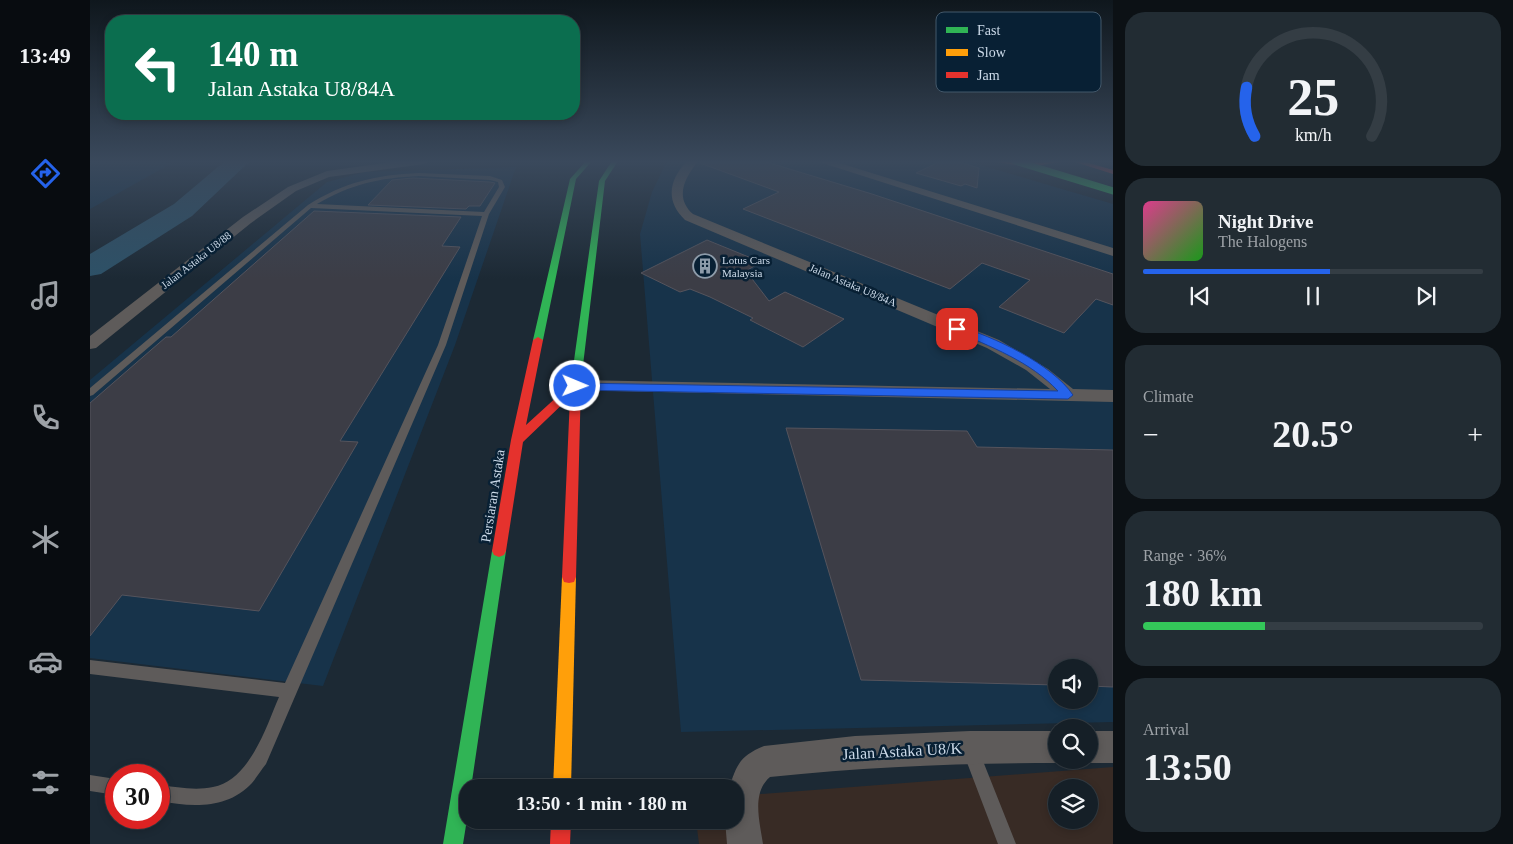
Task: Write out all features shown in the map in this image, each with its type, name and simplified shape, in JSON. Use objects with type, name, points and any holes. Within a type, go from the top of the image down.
[{"type":"main road","name":"Persiaran Astaka","points":[[453,844],[517,440],[568,200]]},
{"type":"main road","points":[[562,779],[575,386],[599,200]]},
{"type":"main road","points":[[517,440],[575,386]]},
{"type":"main road","points":[[560,844],[561,829]]},
{"type":"street","name":"Jalan Astaka U8/88","points":[[90,344],[247,220],[275,200]]},
{"type":"street","name":"Jalan Astaka U8/84A","points":[[676,200],[677,205],[688,217],[993,344],[1032,364],[1052,378],[1068,395]]},
{"type":"street","points":[[947,200],[1113,252]]},
{"type":"street","points":[[575,386],[1113,396]]},
{"type":"street","name":"Jalan Astaka U8/K","points":[[745,844],[740,805],[751,772],[764,762],[855,752],[970,748],[1048,748]]},
{"type":"street","points":[[1098,748],[1113,748]]},
{"type":"lane","points":[[90,393],[318,200]]},
{"type":"lane","points":[[170,796],[194,799],[217,796],[243,780],[260,758],[442,345],[486,214],[494,200]]},
{"type":"lane","points":[[310,206],[486,214]]},
{"type":"lane","points":[[90,667],[290,691]]},
{"type":"lane","points":[[970,748],[1007,844]]},
{"type":"lane","points":[[90,783],[105,785]]},
{"type":"shaded area","points":[[90,200],[105,200],[90,209]]},
{"type":"shaded area","points":[[305,200],[505,200],[455,345],[323,686],[90,658],[90,380]]},
{"type":"shaded area","points":[[650,200],[1101,200],[1113,204],[1113,722],[1098,722],[1098,719],[1048,719],[1048,724],[681,732],[640,234]]},
{"type":"shaded area","points":[[1113,767],[1113,844],[699,844],[697,829],[744,829],[744,795]]},
{"type":"building","points":[[372,200],[484,200],[480,206],[469,206],[466,209],[368,205]]},
{"type":"building","points":[[761,200],[891,200],[1113,274],[1113,305],[1096,299],[1064,333],[999,307],[1030,280],[982,263],[950,289],[743,209]]},
{"type":"building","points":[[314,211],[461,217],[442,246],[460,247],[340,441],[358,442],[259,611],[122,595],[90,636],[90,403],[166,337],[171,337]]},
{"type":"building","points":[[707,240],[761,262],[746,271],[769,301],[785,292],[844,319],[803,347],[750,320],[753,318],[710,297],[690,289],[680,292],[641,273]]},
{"type":"building","points":[[786,428],[967,431],[977,447],[1113,450],[1113,687],[1098,686],[1098,659],[1048,659],[1048,685],[861,680]]},
{"type":"waterway","points":[[90,267],[183,210],[194,200]]},
{"type":"traffic: fast","points":[[538,340],[568,200]]},
{"type":"traffic: fast","points":[[576,382],[599,200]]},
{"type":"traffic: fast","points":[[453,844],[499,551]]},
{"type":"traffic: slow","points":[[562,779],[569,577]]},
{"type":"traffic: jam","points":[[499,551],[517,440],[538,340]]},
{"type":"traffic: jam","points":[[569,577],[576,382]]},
{"type":"traffic: jam","points":[[517,440],[575,386]]},
{"type":"traffic: jam","points":[[560,844],[561,829]]},
{"type":"place","name":"Lotus Cars Malaysia","points":[[705,266]]},
{"type":"route","points":[[575,386],[1068,395],[1052,378],[1032,364],[993,344],[957,329]]}]
